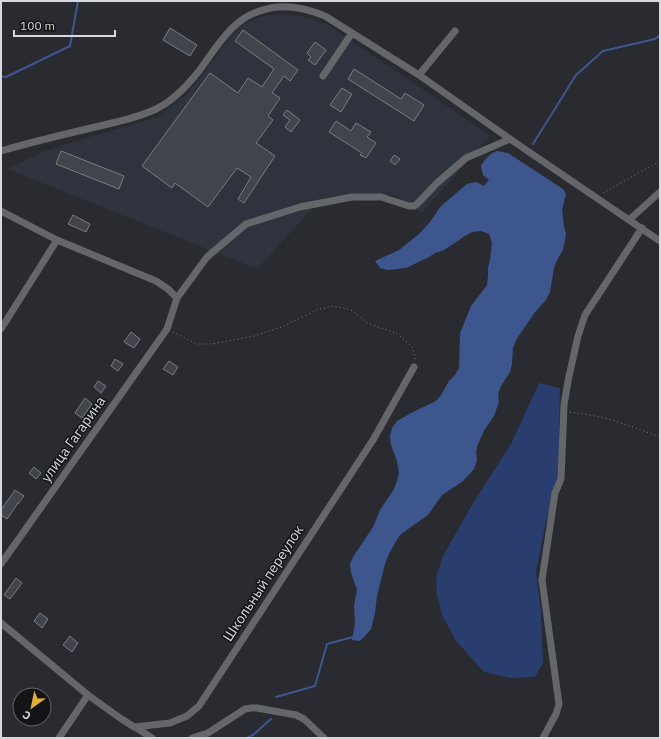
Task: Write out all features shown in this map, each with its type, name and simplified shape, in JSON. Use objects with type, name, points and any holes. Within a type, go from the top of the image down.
[{"type":"street","points":[[1,151],[135,118],[158,108],[175,97],[187,86],[222,40],[234,26],[244,18],[268,8],[283,6],[296,7],[325,16],[419,75],[660,241]]},
{"type":"street","points":[[419,75],[455,31]]},
{"type":"street","points":[[323,76],[352,33]]},
{"type":"street","name":"улица Гагарина","points":[[1,564],[167,329],[177,298],[207,257],[246,224],[300,207],[352,197],[381,196],[409,206],[414,206],[437,183],[466,158],[510,139]]},
{"type":"street","points":[[629,220],[660,192]]},
{"type":"street","points":[[1,211],[56,240],[156,281],[168,289],[177,298]]},
{"type":"street","points":[[543,738],[556,714],[559,704],[542,580],[555,493],[560,478],[564,409],[568,381],[578,336],[585,315],[642,228]]},
{"type":"street","points":[[1,329],[56,240]]},
{"type":"street","name":"Школьный переулок","points":[[134,727],[170,723],[187,716],[199,706],[373,440],[414,367]]},
{"type":"street","points":[[1,623],[88,695],[120,718],[152,738]]},
{"type":"street","points":[[59,738],[88,695]]},
{"type":"street","points":[[192,738],[208,733],[245,709],[250,708],[296,715],[304,719],[324,738]]},
{"type":"path","points":[[596,197],[660,161]]},
{"type":"path","points":[[167,329],[197,344],[212,344],[254,336],[282,326],[317,310],[332,306],[353,311],[367,322],[396,333],[412,347],[415,357],[414,367]]},
{"type":"path","points":[[564,409],[569,412],[619,422],[660,436]]},
{"type":"shaded area","points":[[285,14],[301,16],[328,25],[490,135],[422,213],[395,195],[322,198],[257,269],[7,169],[47,150],[158,117],[188,93],[230,37],[240,27],[254,19],[268,15]]},
{"type":"shaded area","points":[[497,151],[508,153],[563,189],[566,194],[562,210],[566,234],[563,250],[554,268],[550,292],[546,300],[535,312],[516,340],[513,348],[510,372],[498,394],[499,402],[494,416],[485,429],[478,444],[476,452],[477,460],[474,469],[463,481],[442,495],[428,515],[401,534],[396,541],[385,564],[371,629],[360,641],[352,640],[355,623],[354,606],[357,590],[351,573],[350,564],[373,527],[380,510],[394,489],[397,481],[399,473],[390,436],[392,428],[397,421],[436,401],[459,368],[460,333],[471,306],[487,285],[492,243],[489,234],[481,231],[472,232],[444,250],[406,268],[388,270],[380,268],[375,261],[399,250],[419,234],[430,222],[441,206],[467,184],[476,182],[484,186],[489,180],[483,175],[481,166],[492,153]]},
{"type":"shaded area","points":[[539,383],[560,388],[559,473],[545,526],[536,572],[541,612],[543,663],[535,677],[511,678],[484,672],[456,641],[442,615],[437,595],[436,577],[443,556],[472,505],[512,442]]},
{"type":"building","points":[[170,28],[197,45],[190,56],[163,40]]},
{"type":"building","points":[[243,30],[298,70],[290,81],[284,76],[272,93],[280,98],[268,116],[273,120],[256,143],[275,156],[244,203],[238,199],[251,177],[237,168],[208,207],[175,183],[172,188],[142,166],[210,73],[238,93],[248,78],[262,87],[274,69],[235,41]]},
{"type":"building","points":[[315,42],[326,50],[315,65],[308,60],[311,57],[307,53]]},
{"type":"building","points":[[354,69],[401,99],[405,93],[424,105],[414,121],[348,79]]},
{"type":"building","points":[[342,88],[352,94],[341,112],[330,105]]},
{"type":"building","points":[[287,110],[300,120],[291,132],[285,127],[290,120],[283,115]]},
{"type":"building","points":[[336,121],[351,131],[356,123],[371,132],[367,137],[376,143],[366,158],[360,155],[362,153],[329,132]]},
{"type":"building","points":[[61,151],[124,176],[119,189],[56,164]]},
{"type":"building","points":[[394,155],[400,159],[395,165],[390,161]]},
{"type":"building","points":[[73,215],[90,224],[86,232],[68,224]]},
{"type":"building","points":[[131,332],[140,339],[134,348],[124,342]]},
{"type":"building","points":[[115,359],[123,364],[118,371],[111,366]]},
{"type":"building","points":[[169,361],[178,367],[173,375],[163,369]]},
{"type":"building","points":[[98,381],[106,386],[101,393],[94,387]]},
{"type":"building","points":[[85,398],[92,404],[82,418],[75,413]]},
{"type":"building","points":[[34,467],[41,473],[36,479],[29,473]]},
{"type":"building","points":[[15,490],[24,496],[7,519],[1,515],[1,510]]},
{"type":"building","points":[[16,578],[22,583],[10,599],[4,595]]},
{"type":"building","points":[[40,613],[48,619],[42,628],[34,621]]},
{"type":"building","points":[[70,636],[78,643],[72,652],[63,645]]},
{"type":"waterway","points":[[1,76],[6,77],[70,46],[78,1]]},
{"type":"waterway","points":[[533,144],[576,75],[603,51],[655,39],[660,35]]},
{"type":"waterway","points":[[276,697],[315,686],[327,644],[353,637]]},
{"type":"waterway","points":[[247,738],[253,735],[271,719]]}]
